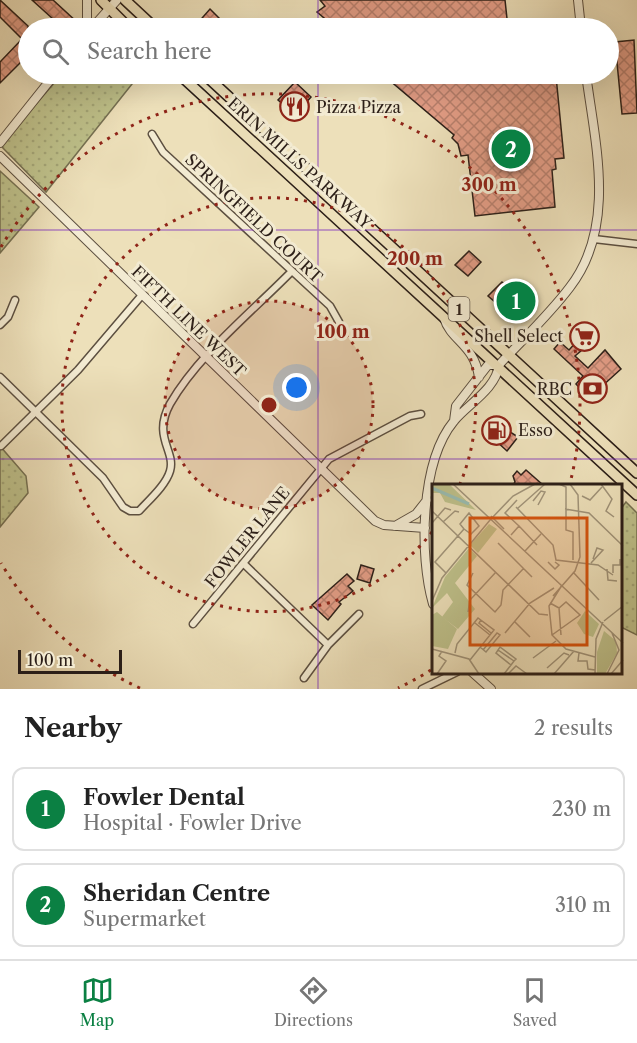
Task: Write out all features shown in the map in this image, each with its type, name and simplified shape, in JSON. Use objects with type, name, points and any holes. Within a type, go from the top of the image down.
[{"type":"main road","points":[[101,0],[119,18]]},
{"type":"main road","points":[[125,0],[144,18]]},
{"type":"main road","name":"ERIN MILLS PARKWAY","points":[[190,84],[499,365],[637,495]]},
{"type":"main road","name":"ERIN MILLS PARKWAY","points":[[215,84],[637,473]]},
{"type":"street","points":[[87,0],[87,18]]},
{"type":"street","points":[[100,18],[117,0]]},
{"type":"street","points":[[578,0],[580,18]]},
{"type":"street","points":[[0,143],[47,84]]},
{"type":"street","points":[[454,421],[467,411],[498,374],[499,365],[571,286],[594,239],[599,213],[599,184],[587,84]]},
{"type":"street","name":"SPRINGFIELD COURT","points":[[152,134],[163,152],[330,306],[339,322]]},
{"type":"street","name":"FIFTH LINE WEST","points":[[0,156],[375,521],[394,526],[425,528]]},
{"type":"street","points":[[594,239],[637,244]]},
{"type":"street","points":[[0,377],[103,478],[123,507],[130,511],[139,511],[170,472],[171,463],[162,437],[167,411],[178,392],[207,357],[292,271]]},
{"type":"street","points":[[1,446],[78,370],[142,295]]},
{"type":"street","points":[[0,325],[8,317],[15,300]]},
{"type":"street","points":[[444,316],[447,326],[469,350],[479,377]]},
{"type":"street","points":[[432,599],[426,568],[425,528],[431,475],[438,450],[454,421],[456,406],[488,365],[499,365]]},
{"type":"street","name":"FOWLER LANE","points":[[193,624],[321,467],[339,454],[410,416],[421,414]]},
{"type":"street","points":[[394,526],[406,522],[428,499]]},
{"type":"street","points":[[244,564],[328,645]]},
{"type":"street","points":[[304,678],[328,645],[359,614]]},
{"type":"street","points":[[422,689],[452,674]]},
{"type":"street","points":[[474,674],[491,689]]},
{"type":"green space","points":[[53,84],[132,84],[46,192],[2,147],[3,142]]},
{"type":"green space","points":[[0,171],[39,207],[0,253]]},
{"type":"green space","points":[[0,446],[26,476],[28,493],[0,527]]},
{"type":"green space","points":[[626,502],[637,513],[637,635],[622,628],[622,507]]},
{"type":"building","points":[[0,0],[19,18],[18,35],[0,17]]},
{"type":"building","points":[[32,0],[53,0],[73,18],[52,18]]},
{"type":"building","points":[[320,0],[505,0],[507,18],[324,18],[317,12],[325,6]]},
{"type":"building","points":[[210,9],[219,18],[202,18]]},
{"type":"building","points":[[634,40],[637,113],[622,114],[619,42]]},
{"type":"building","points":[[18,43],[18,65],[0,83],[0,62]]},
{"type":"building","points":[[293,84],[297,84],[311,97],[295,115],[278,100]]},
{"type":"building","points":[[394,84],[557,84],[564,158],[555,159],[556,169],[552,170],[555,207],[475,216],[468,155],[461,156],[458,144],[452,138],[454,135]]},
{"type":"building","points":[[469,251],[481,262],[468,276],[455,265]]},
{"type":"building","points":[[502,282],[529,306],[519,314],[509,314],[488,296]]},
{"type":"building","points":[[581,326],[595,339],[575,356],[588,368],[605,350],[621,369],[589,398],[576,384],[583,376],[554,349],[560,342],[569,350],[579,339],[574,334]]},
{"type":"building","points":[[493,421],[518,437],[507,451],[485,431]]},
{"type":"building","points":[[526,470],[542,484],[514,484],[513,476],[517,471],[521,475]]},
{"type":"building","points":[[361,565],[374,569],[370,583],[357,579]]},
{"type":"building","points":[[347,574],[354,581],[348,586],[353,591],[339,602],[341,604],[328,620],[312,605]]},
{"type":"place","name":"Pizza Pizza","points":[[295,107]]},
{"type":"place","name":"Sheridan Centre","points":[[511,149]]},
{"type":"place","name":"Fowler Dental","points":[[516,301]]},
{"type":"place","name":"Shell Select","points":[[584,336]]},
{"type":"place","name":"RBC","points":[[593,389]]},
{"type":"place","name":"Esso","points":[[497,430]]}]
